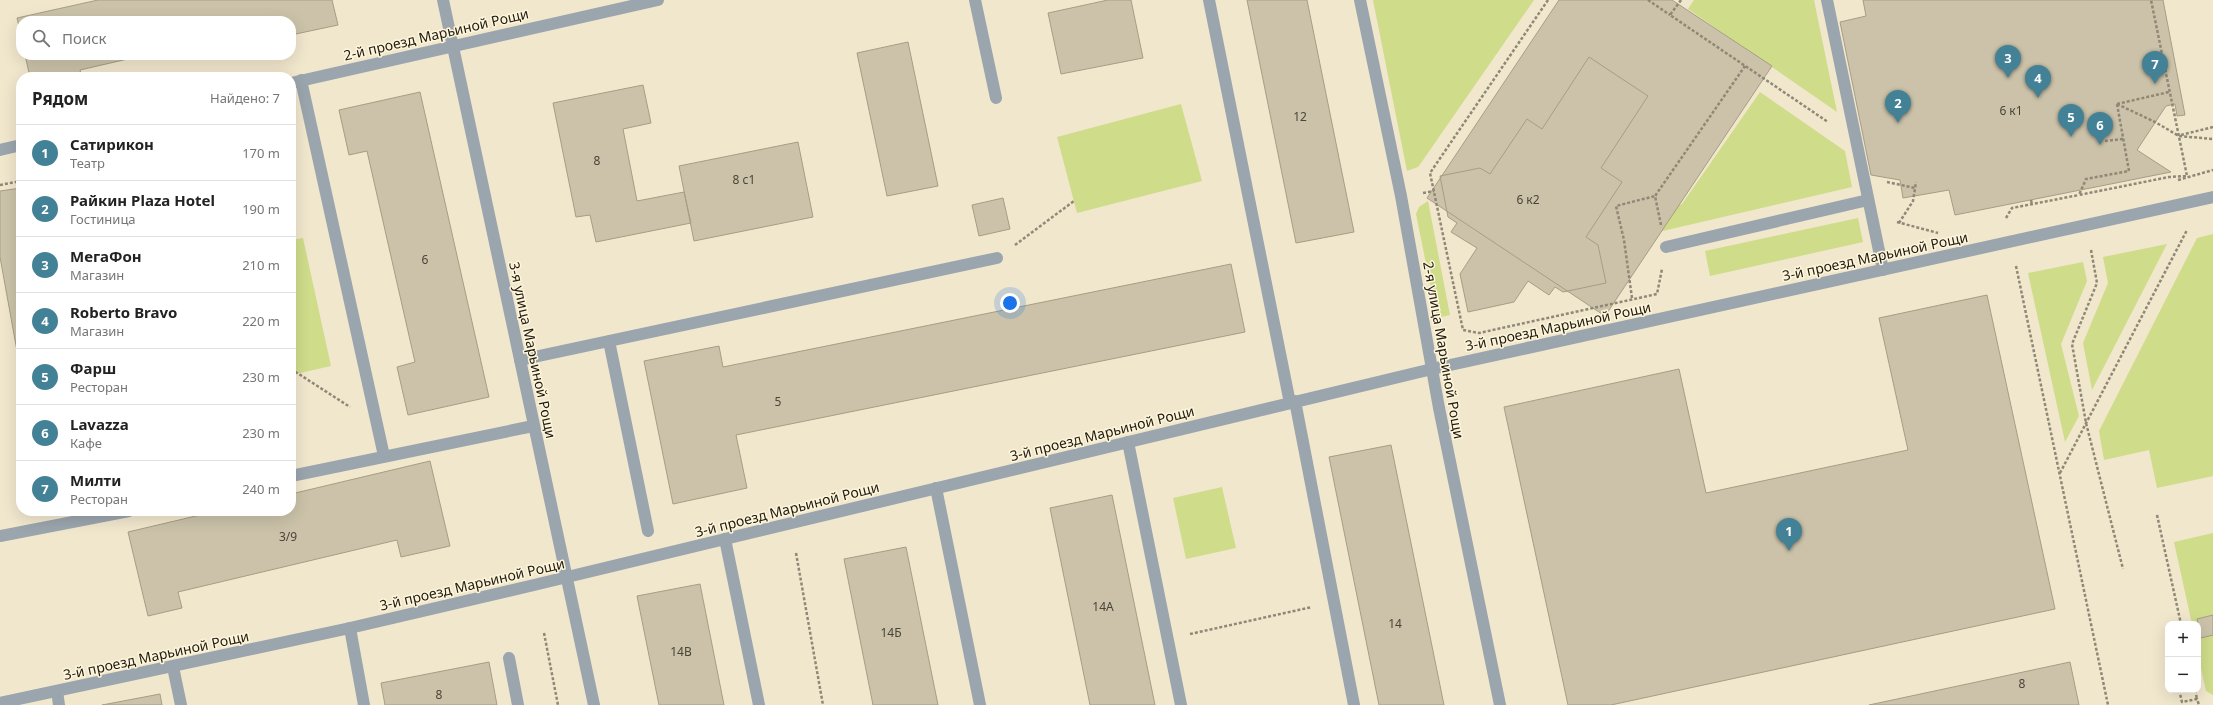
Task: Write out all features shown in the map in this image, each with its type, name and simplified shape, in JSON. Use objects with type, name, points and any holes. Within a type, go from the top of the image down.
[{"type":"street","name":"3-я улица Марьиной Рощи","points":[[443,0],[533,426],[568,577],[594,705]]},
{"type":"street","name":"2-й проезд Марьиной Рощи","points":[[296,81],[658,0]]},
{"type":"street","points":[[975,0],[996,98]]},
{"type":"street","points":[[1209,0],[1293,402],[1354,705]]},
{"type":"street","name":"2-я улица Марьиной Рощи","points":[[1360,0],[1401,196],[1432,369],[1500,705]]},
{"type":"street","points":[[1827,0],[1883,270]]},
{"type":"street","points":[[296,81],[384,456]]},
{"type":"street","points":[[0,150],[16,146]]},
{"type":"street","name":"3-й проезд Марьиной Рощи","points":[[0,704],[350,628],[1432,369],[2213,197]]},
{"type":"street","points":[[1666,247],[1868,200]]},
{"type":"street","points":[[520,360],[997,258]]},
{"type":"street","points":[[609,341],[648,531]]},
{"type":"street","points":[[296,475],[533,426]]},
{"type":"street","points":[[1128,442],[1181,705]]},
{"type":"street","points":[[936,488],[980,705]]},
{"type":"street","points":[[0,536],[103,516]]},
{"type":"street","points":[[725,539],[759,705]]},
{"type":"street","points":[[350,628],[364,705]]},
{"type":"street","points":[[509,658],[518,705]]},
{"type":"street","points":[[173,667],[180,705]]},
{"type":"street","points":[[57,692],[59,705]]},
{"type":"path","points":[[1548,0],[1430,172],[1463,330],[1479,333],[1632,298],[1657,294],[1666,247]]},
{"type":"path","points":[[1648,0],[1856,140]]},
{"type":"path","points":[[1670,16],[1681,0]]},
{"type":"path","points":[[2151,0],[2187,176]]},
{"type":"path","points":[[1632,298],[1624,240],[1616,206],[1655,196],[1745,66]]},
{"type":"path","points":[[2117,104],[2169,92]]},
{"type":"path","points":[[2117,104],[2155,122],[2179,136],[2213,140]]},
{"type":"path","points":[[2079,195],[2086,179],[2129,171],[2117,104]]},
{"type":"path","points":[[2179,136],[2213,127]]},
{"type":"path","points":[[2105,141],[2123,139]]},
{"type":"path","points":[[2175,181],[2187,176],[2213,170]]},
{"type":"path","points":[[2006,218],[2012,208],[2169,177],[2187,176]]},
{"type":"path","points":[[0,185],[16,181]]},
{"type":"path","points":[[1898,223],[1914,201],[1916,182]]},
{"type":"path","points":[[1655,196],[1663,231]]},
{"type":"path","points":[[1868,200],[1898,223],[1937,233],[1944,231]]},
{"type":"path","points":[[2031,200],[2032,204]]},
{"type":"path","points":[[997,258],[1074,201]]},
{"type":"path","points":[[1998,219],[2013,216]]},
{"type":"path","points":[[2060,473],[2187,230]]},
{"type":"path","points":[[2091,250],[2097,283],[2072,344],[2086,424],[2123,569]]},
{"type":"path","points":[[2016,266],[2108,705]]},
{"type":"path","points":[[296,372],[377,424]]},
{"type":"path","points":[[2156,514],[2180,621]]},
{"type":"path","points":[[796,553],[823,705]]},
{"type":"path","points":[[1168,639],[1334,602]]},
{"type":"path","points":[[544,633],[558,705]]},
{"type":"path","points":[[2180,693],[2182,702],[2197,698]]},
{"type":"path","points":[[2196,693],[2199,705]]},
{"type":"green space","points":[[1373,0],[1534,0],[1421,163],[1418,167],[1407,171]]},
{"type":"green space","points":[[1694,0],[1814,0],[1837,112],[1688,9]]},
{"type":"green space","points":[[1760,92],[1845,151],[1852,187],[1624,240],[1658,210],[1682,204]]},
{"type":"green space","points":[[1181,104],[1202,181],[1077,213],[1057,137]]},
{"type":"green space","points":[[1428,201],[1450,315],[1437,318],[1416,214],[1419,207]]},
{"type":"green space","points":[[1858,218],[1863,242],[1710,276],[1705,251]]},
{"type":"green space","points":[[2213,234],[2213,476],[2157,488],[2149,450],[2104,460],[2099,431],[2197,238]]},
{"type":"green space","points":[[303,238],[331,366],[296,374],[296,239]]},
{"type":"green space","points":[[2167,244],[2092,390],[2083,343],[2108,283],[2103,257]]},
{"type":"green space","points":[[2083,262],[2087,281],[2061,344],[2079,416],[2065,442],[2028,273]]},
{"type":"green space","points":[[1222,487],[1236,548],[1186,559],[1173,498]]},
{"type":"green space","points":[[2213,533],[2213,695],[2206,691],[2201,668],[2201,621],[2191,621],[2174,542]]},
{"type":"building","points":[[98,0],[332,0],[338,25],[296,34],[296,16],[26,16]]},
{"type":"building","points":[[1108,0],[1131,0],[1143,58],[1061,74],[1048,13]]},
{"type":"building","points":[[1247,0],[1307,0],[1354,232],[1296,243]]},
{"type":"building","points":[[1559,0],[1672,0],[1772,66],[1605,316],[1427,198]]},
{"type":"building","points":[[1863,0],[2163,0],[2185,115],[2177,116],[2175,104],[2166,106],[2137,150],[2171,172],[1955,215],[1949,190],[1903,198],[1900,180],[1871,175],[1840,22],[1866,16]]},
{"type":"building","points":[[908,42],[938,186],[887,196],[857,53]]},
{"type":"building","points":[[1589,57],[1648,96],[1601,168],[1622,182],[1586,237],[1598,245],[1606,283],[1563,292],[1555,287],[1549,295],[1528,281],[1514,302],[1468,312],[1460,274],[1477,248],[1451,232],[1457,223],[1448,217],[1440,176],[1480,168],[1490,174],[1527,119],[1542,129]]},
{"type":"building","points":[[26,60],[123,60],[80,70],[81,72],[29,72]]},
{"type":"building","points":[[643,85],[651,123],[623,129],[637,201],[684,192],[691,223],[596,242],[590,215],[576,217],[553,103]]},
{"type":"building","points":[[420,92],[489,397],[408,415],[397,367],[415,362],[367,151],[349,155],[339,110]]},
{"type":"building","points":[[798,142],[813,217],[694,241],[679,166]]},
{"type":"building","points":[[16,189],[16,345],[0,257],[0,191]]},
{"type":"building","points":[[1003,198],[1010,229],[979,236],[972,205]]},
{"type":"building","points":[[1231,264],[1245,332],[736,435],[747,488],[673,504],[644,361],[719,346],[723,367]]},
{"type":"building","points":[[1987,295],[2055,609],[1611,705],[1568,705],[1504,407],[1679,369],[1706,493],[1908,450],[1879,318]]},
{"type":"building","points":[[1391,445],[1444,705],[1379,705],[1329,457]]},
{"type":"building","points":[[430,461],[450,546],[401,557],[397,540],[178,592],[182,608],[148,616],[128,532],[196,516],[296,516],[296,493]]},
{"type":"building","points":[[1112,495],[1155,705],[1090,705],[1050,508]]},
{"type":"building","points":[[906,547],[938,705],[873,705],[844,559]]},
{"type":"building","points":[[700,584],[724,705],[659,705],[637,596]]},
{"type":"building","points":[[2213,615],[2213,635],[2201,638],[2201,621],[2197,621],[2197,619]]},
{"type":"building","points":[[489,662],[497,705],[385,705],[381,683]]},
{"type":"building","points":[[2070,662],[2079,705],[1869,705]]},
{"type":"building","points":[[160,694],[162,705],[102,705]]},
{"type":"place","name":"МегаФон","points":[[2008,78]]},
{"type":"place","name":"Милти","points":[[2155,84]]},
{"type":"place","name":"Roberto Bravo","points":[[2038,98]]},
{"type":"place","name":"Райкин Plaza Hotel","points":[[1898,123]]},
{"type":"place","name":"Фарш","points":[[2071,137]]},
{"type":"place","name":"Lavazza","points":[[2100,145]]},
{"type":"place","name":"Сатирикон","points":[[1789,551]]}]
